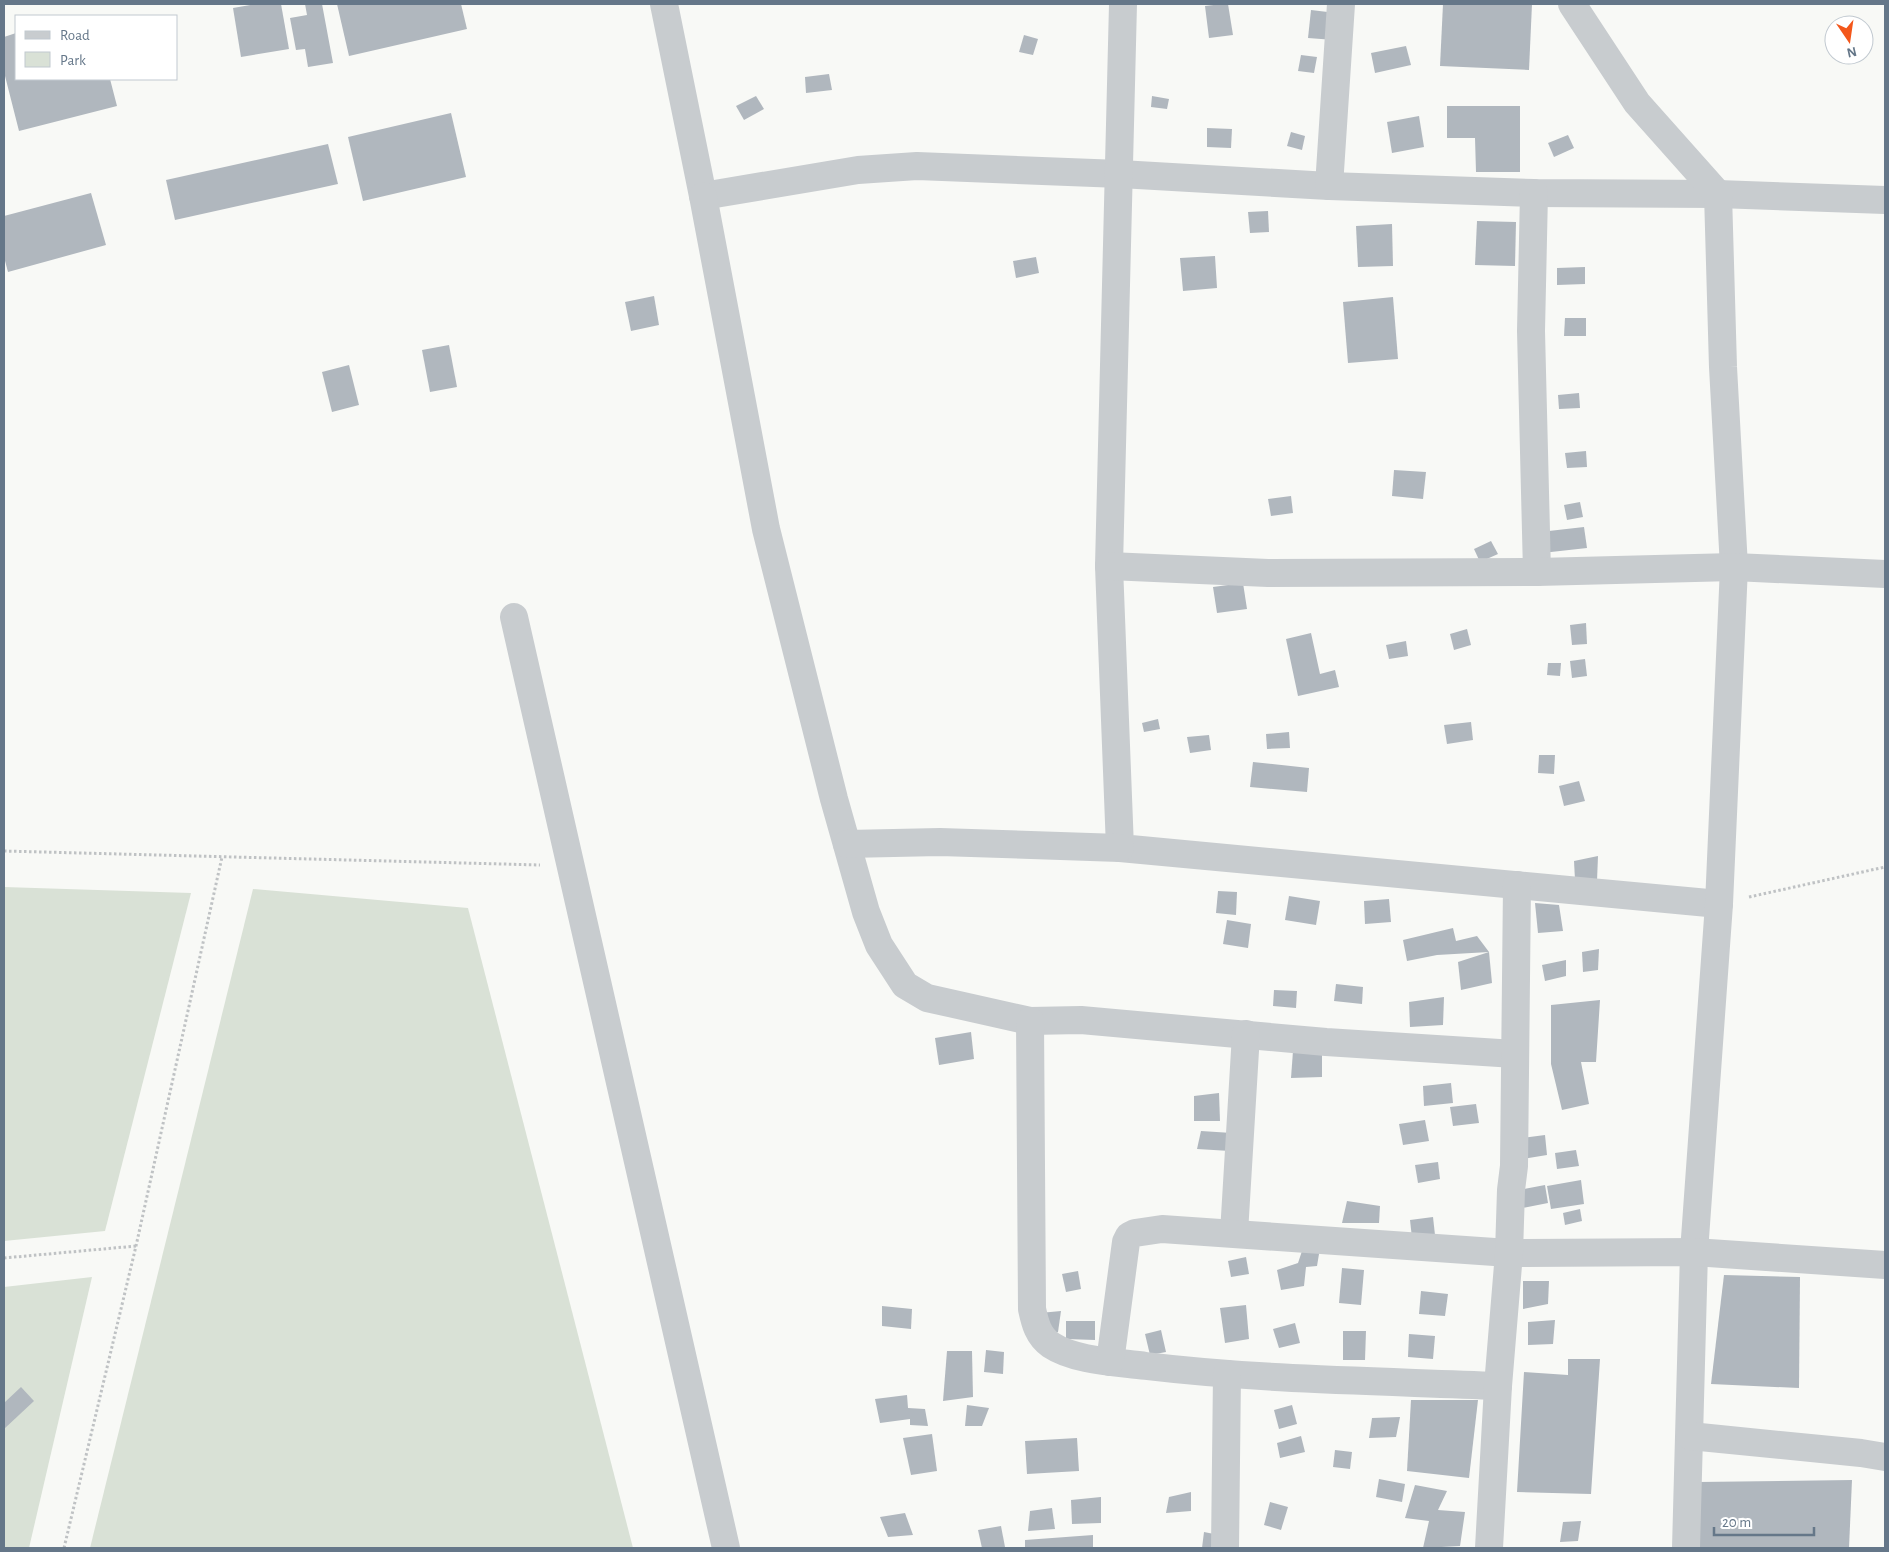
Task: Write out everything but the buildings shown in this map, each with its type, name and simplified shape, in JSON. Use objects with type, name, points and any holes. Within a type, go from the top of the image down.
[{"type":"street","points":[[664,4],[766,529],[866,912],[879,944],[905,985],[927,998],[1030,1021],[1081,1020],[1326,1042],[1515,1054]]},
{"type":"street","points":[[1120,848],[1109,566],[1123,4]]},
{"type":"street","points":[[1329,186],[1341,4]]},
{"type":"street","points":[[1572,4],[1637,104],[1718,194],[1723,368],[1734,567],[1719,904],[1694,1252],[1686,1548]]},
{"type":"street","points":[[702,196],[858,170],[917,166],[1120,174],[1329,186],[1534,193],[1718,194],[1885,200]]},
{"type":"street","points":[[1534,193],[1531,332],[1537,572]]},
{"type":"street","points":[[1109,566],[1268,573],[1537,572],[1734,567],[1885,574]]},
{"type":"street","points":[[514,617],[726,1548]]},
{"type":"street","points":[[847,844],[940,842],[1120,848],[1719,904]]},
{"type":"street","points":[[1490,1548],[1498,1386],[1514,1166],[1516,885]]},
{"type":"street","points":[[1030,1021],[1032,1309],[1035,1326],[1050,1345],[1070,1354],[1110,1362],[1227,1374],[1498,1386]]},
{"type":"street","points":[[1234,1233],[1246,1034]]},
{"type":"street","points":[[1110,1362],[1126,1242],[1129,1236],[1142,1230],[1162,1229],[1234,1233],[1509,1253],[1694,1252],[1885,1265]]},
{"type":"street","points":[[1225,1548],[1227,1374]]},
{"type":"street","points":[[1690,1436],[1885,1457]]},
{"type":"path","points":[[4,851],[570,866]]},
{"type":"path","points":[[64,1548],[136,1246],[222,857]]},
{"type":"path","points":[[1719,904],[1885,867]]},
{"type":"path","points":[[4,1258],[136,1246]]},
{"type":"green space","points":[[4,887],[191,893],[105,1231],[4,1241]]},
{"type":"green space","points":[[253,889],[468,908],[633,1548],[90,1548]]},
{"type":"green space","points":[[92,1277],[29,1548],[4,1548],[4,1287]]}]
